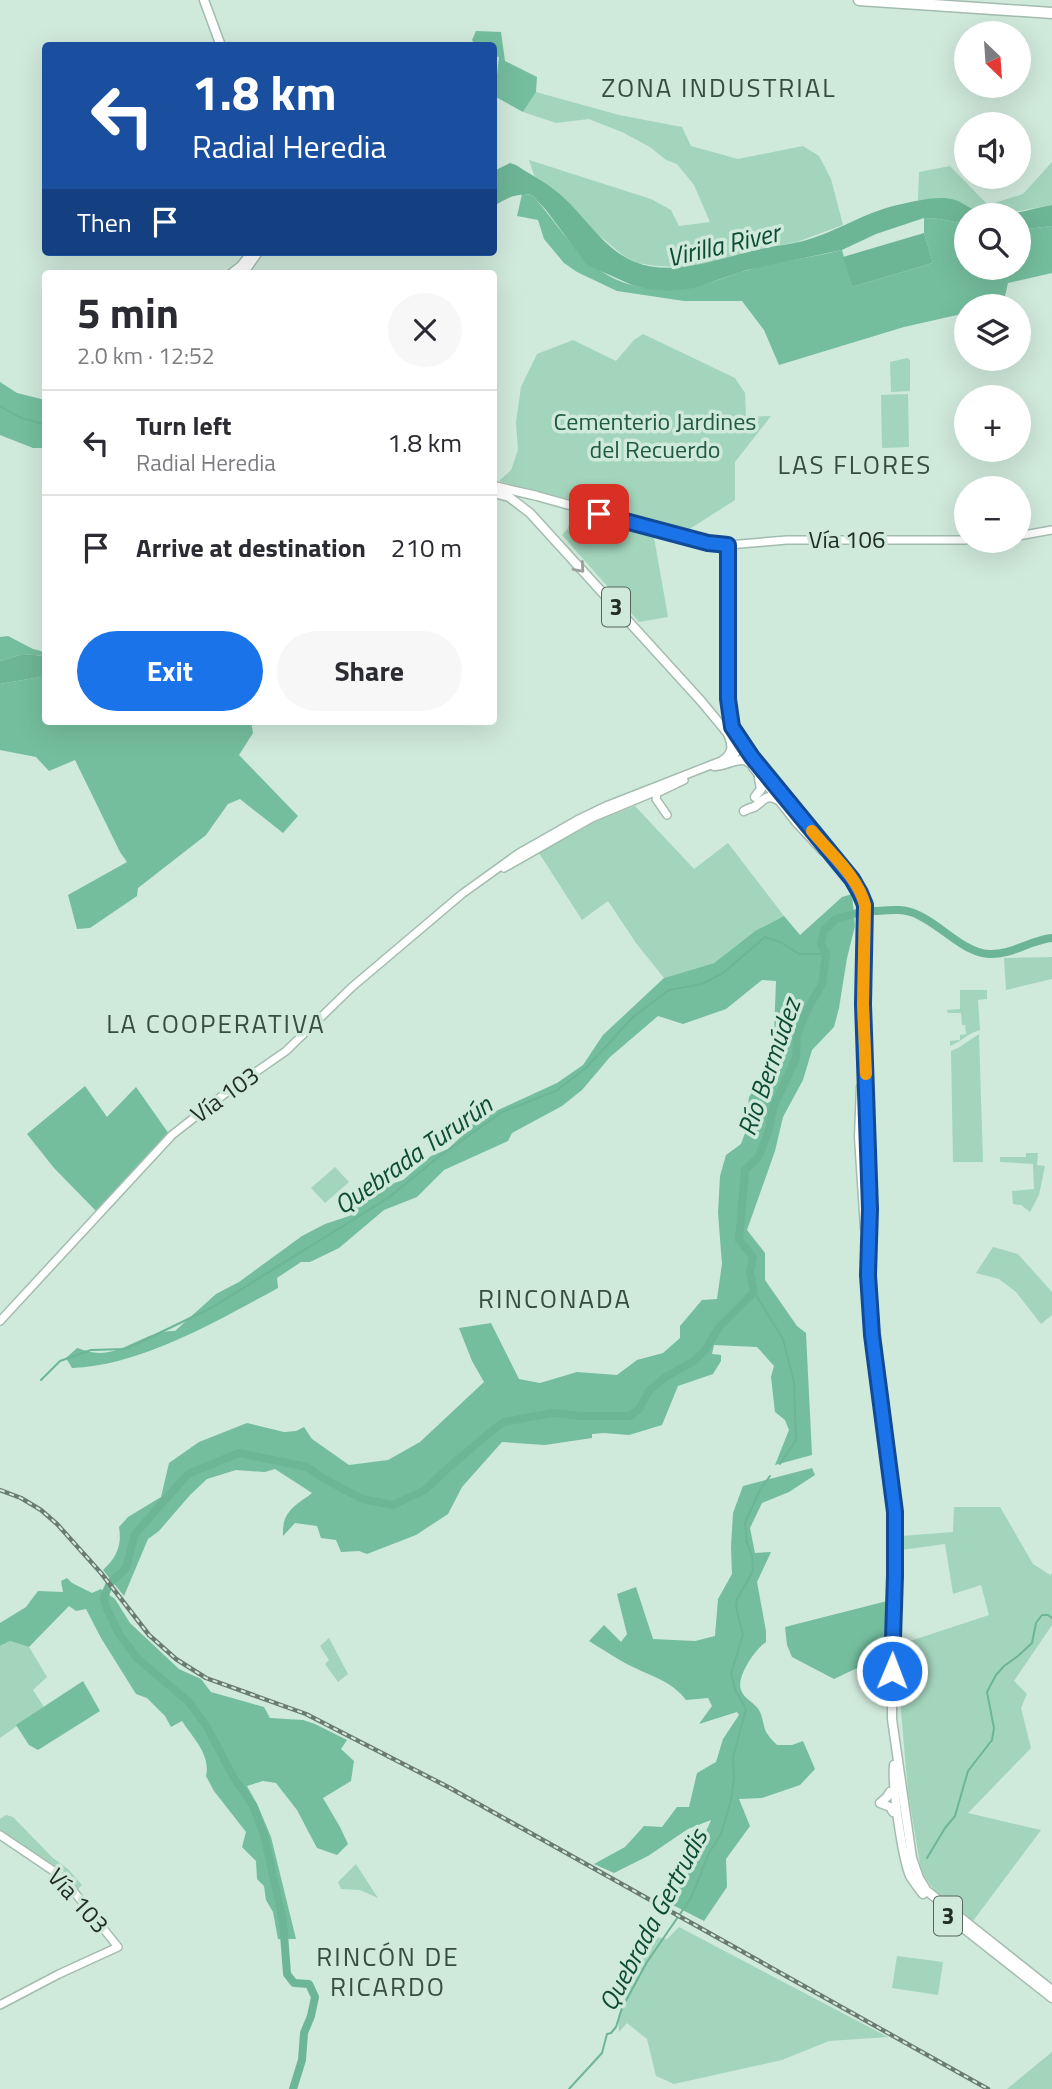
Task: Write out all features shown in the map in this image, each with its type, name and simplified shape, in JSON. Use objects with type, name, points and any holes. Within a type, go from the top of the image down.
[{"type":"highway","points":[[859,0],[1052,13]]},
{"type":"highway","points":[[952,0],[1052,6]]},
{"type":"main road","points":[[204,0],[222,42]]},
{"type":"main road","points":[[209,0],[223,42]]},
{"type":"main road","points":[[236,270],[249,256]]},
{"type":"main road","points":[[245,270],[255,256]]},
{"type":"main road","points":[[497,487],[651,529]]},
{"type":"main road","name":"3","points":[[497,494],[521,505],[541,524],[719,722],[768,788],[815,844],[852,879]]},
{"type":"main road","points":[[541,524],[529,506],[534,500],[708,543],[728,545]]},
{"type":"main road","points":[[1031,534],[1052,530]]},
{"type":"main road","name":"Vía 106","points":[[728,545],[787,540],[954,540]]},
{"type":"main road","name":"3","points":[[728,545],[730,718],[736,736],[852,879],[863,899],[866,915],[863,1004],[870,1209],[868,1275],[872,1335],[895,1512],[892,1719],[895,1753],[915,1868],[924,1888],[1052,1994]]},
{"type":"main road","points":[[701,701],[719,717],[730,718]]},
{"type":"main road","points":[[643,795],[654,786],[728,756],[731,743],[719,722]]},
{"type":"main road","points":[[736,736],[739,747]]},
{"type":"main road","name":"Vía 103","points":[[0,1321],[172,1135],[286,1051],[352,986],[468,890],[500,866],[577,820],[731,759],[739,747]]},
{"type":"main road","points":[[714,766],[743,759],[753,766],[761,787],[755,797]]},
{"type":"main road","points":[[667,815],[656,799],[657,793],[691,776]]},
{"type":"main road","points":[[768,788],[774,789],[808,831],[832,855]]},
{"type":"main road","name":"Vía 103","points":[[468,890],[592,818],[643,795]]},
{"type":"main road","points":[[744,811],[766,797],[780,802]]},
{"type":"main road","points":[[500,866],[559,836]]},
{"type":"main road","points":[[864,1053],[859,1137],[868,1275]]},
{"type":"main road","points":[[859,1137],[863,1129],[865,1064]]},
{"type":"main road","points":[[859,1137],[864,1143],[864,1175],[870,1209]]},
{"type":"main road","points":[[895,1753],[889,1773],[890,1792],[894,1801],[893,1812],[899,1842],[905,1855]]},
{"type":"main road","name":"3","points":[[895,1753],[894,1801],[911,1877],[929,1901],[1029,1980],[1052,1994]]},
{"type":"main road","points":[[890,1792],[880,1803],[890,1807],[893,1812]]},
{"type":"main road","points":[[894,1801],[900,1804],[907,1824]]},
{"type":"main road","name":"Vía 103","points":[[0,1835],[67,1882],[118,1947],[0,2005]]},
{"type":"main road","points":[[929,1901],[938,1905],[991,1947],[997,1946],[998,1952],[1052,1994]]},
{"type":"main road","points":[[1007,1959],[1029,1980]]},
{"type":"green space","points":[[536,92],[619,115],[682,127],[691,146],[738,159],[803,146],[819,156],[831,179],[843,225],[797,242],[759,249],[710,263],[683,267],[637,263],[596,233],[556,191],[535,178],[529,160],[651,199],[671,210],[679,226],[710,222],[694,185],[677,164],[666,160],[650,147],[624,133],[589,119],[556,123],[523,112]]},
{"type":"green space","points":[[1052,162],[1052,205],[1031,209],[1031,203],[994,203],[1023,194],[1031,189],[1031,185]]},
{"type":"green space","points":[[950,166],[954,170],[954,189],[972,189],[986,203],[957,203],[944,198],[918,201],[919,172]]},
{"type":"green space","name":"Cementerio Jardines del Recuerdo","points":[[643,334],[735,378],[745,393],[746,417],[771,416],[735,462],[735,500],[688,530],[499,481],[511,470],[518,450],[516,422],[521,387],[537,354],[573,340],[616,361],[634,340]]},
{"type":"green space","points":[[907,358],[910,360],[910,391],[891,392],[890,362]]},
{"type":"green space","points":[[908,394],[909,447],[882,448],[881,395]]},
{"type":"green space","points":[[573,511],[653,532],[668,617],[639,622],[562,535],[568,528]]},
{"type":"green space","points":[[635,806],[694,869],[728,843],[784,916],[755,931],[714,963],[664,978],[608,901],[582,920],[539,853],[598,820]]},
{"type":"green space","points":[[1052,957],[1052,979],[1006,990],[1004,958]]},
{"type":"green space","points":[[960,990],[987,990],[987,999],[978,1000],[980,1030],[950,1046],[950,1041],[960,1040],[960,1035],[966,1034],[961,1013],[948,1013],[947,1010],[960,1009]]},
{"type":"green space","points":[[979,1034],[983,1162],[953,1162],[951,1051]]},
{"type":"green space","points":[[1026,1153],[1038,1153],[1037,1165],[1045,1166],[1039,1195],[1030,1212],[1021,1205],[1013,1204],[1012,1191],[1034,1189],[1033,1164],[1000,1162],[1000,1157],[1026,1157]]},
{"type":"green space","points":[[335,1167],[349,1182],[325,1203],[311,1188]]},
{"type":"green space","points":[[993,1247],[1018,1254],[1052,1292],[1052,1315],[1041,1324],[1016,1292],[999,1279],[976,1273]]},
{"type":"green space","points":[[954,1507],[1000,1507],[1033,1564],[1050,1575],[1052,1573],[1052,1625],[1014,1681],[1027,1694],[1021,1708],[1031,1748],[968,1813],[1041,1830],[973,1921],[934,1890],[923,1874],[908,1792],[901,1711],[901,1644],[989,1615],[981,1585],[953,1594],[945,1544],[901,1550],[901,1536],[953,1532]]},
{"type":"green space","points":[[329,1638],[348,1674],[338,1682],[325,1664],[329,1660],[320,1646]]},
{"type":"green space","points":[[10,1641],[29,1647],[47,1677],[33,1690],[44,1707],[0,1738],[0,1646]]},
{"type":"green space","points":[[6,1815],[13,1817],[82,1885],[78,1889],[63,1871],[0,1830],[0,1819]]},
{"type":"green space","points":[[356,1864],[378,1898],[360,1890],[341,1889],[338,1882]]},
{"type":"green space","points":[[679,1927],[888,2037],[829,2041],[782,2060],[674,2084],[656,2076],[647,2039],[627,2023],[619,2032],[618,2016],[651,1936],[667,1939]]},
{"type":"green space","points":[[897,1956],[943,1962],[938,1995],[892,1988]]},
{"type":"green space","points":[[1052,2052],[1052,2089],[1007,2089]]},
{"type":"shaded area","points":[[476,31],[501,32],[505,61],[537,77],[536,92],[523,112],[497,98],[497,42],[472,40]]},
{"type":"shaded area","points":[[510,163],[516,165],[556,191],[602,239],[623,256],[635,262],[666,268],[698,264],[800,242],[879,210],[902,204],[935,198],[961,203],[954,203],[954,222],[924,218],[876,234],[842,250],[747,270],[694,288],[668,291],[632,285],[587,265],[532,195],[512,197],[497,204],[497,170]]},
{"type":"shaded area","points":[[522,194],[532,195],[576,249],[597,268],[622,282],[648,288],[690,287],[760,267],[842,250],[852,287],[933,263],[924,233],[924,218],[954,222],[954,280],[1021,280],[1008,283],[1006,294],[954,294],[954,316],[904,327],[779,365],[764,330],[742,301],[684,301],[617,291],[564,263],[544,239],[538,220],[517,216]]},
{"type":"shaded area","points":[[1052,205],[1052,226],[1031,229],[1031,209]]},
{"type":"shaded area","points":[[1052,226],[1052,273],[1031,278],[1031,229]]},
{"type":"shaded area","points":[[924,233],[933,263],[852,287],[843,257]]},
{"type":"shaded area","points":[[0,382],[17,393],[42,399],[42,448],[33,448],[0,435]]},
{"type":"shaded area","points":[[8,636],[42,651],[42,656],[23,654],[0,661],[0,637]]},
{"type":"shaded area","points":[[23,654],[42,656],[42,677],[0,684],[0,661]]},
{"type":"shaded area","points":[[42,677],[42,725],[252,725],[253,733],[239,755],[298,816],[283,833],[240,799],[228,804],[206,835],[138,888],[137,896],[90,928],[77,929],[68,895],[127,862],[75,760],[49,771],[36,757],[0,750],[0,684]]},
{"type":"shaded area","points":[[852,894],[855,926],[834,1027],[812,1050],[803,1080],[783,1117],[775,1151],[747,1230],[765,1253],[765,1280],[797,1326],[806,1333],[812,1455],[775,1465],[789,1430],[785,1420],[775,1412],[771,1377],[774,1366],[757,1347],[714,1345],[712,1354],[721,1355],[721,1361],[713,1374],[678,1386],[662,1425],[629,1435],[592,1434],[592,1438],[545,1445],[502,1442],[462,1487],[448,1514],[416,1535],[367,1554],[359,1551],[341,1552],[336,1540],[321,1538],[317,1526],[295,1523],[283,1536],[287,1515],[312,1493],[275,1469],[265,1472],[236,1470],[207,1479],[159,1531],[148,1539],[124,1596],[103,1570],[117,1550],[119,1527],[128,1517],[161,1497],[169,1463],[199,1442],[247,1423],[284,1432],[304,1427],[312,1439],[349,1465],[388,1460],[420,1442],[484,1382],[459,1328],[491,1323],[519,1379],[540,1383],[577,1372],[617,1375],[637,1360],[663,1353],[680,1338],[680,1326],[702,1300],[717,1299],[722,1264],[718,1213],[720,1176],[726,1155],[741,1144],[749,1097],[773,1061],[776,981],[762,980],[726,1009],[683,1024],[658,1016],[610,1057],[582,1090],[562,1106],[512,1133],[508,1141],[444,1170],[417,1197],[384,1210],[339,1248],[310,1262],[301,1262],[277,1278],[278,1288],[230,1314],[178,1339],[125,1359],[72,1368],[66,1358],[77,1348],[96,1353],[109,1352],[155,1334],[175,1331],[216,1294],[239,1282],[302,1236],[325,1224],[352,1215],[350,1199],[403,1180],[431,1156],[448,1149],[468,1130],[472,1122],[557,1083],[583,1065],[603,1035],[664,978],[714,963],[755,931],[784,916],[800,935],[842,897]]},
{"type":"shaded area","points":[[85,1086],[107,1117],[136,1087],[169,1134],[98,1213],[54,1168],[27,1134]]},
{"type":"shaded area","points":[[812,1468],[815,1475],[789,1492],[762,1503],[750,1528],[755,1553],[771,1552],[757,1582],[766,1642],[748,1664],[740,1684],[745,1696],[759,1710],[771,1739],[777,1745],[792,1745],[803,1741],[815,1769],[800,1785],[762,1798],[739,1799],[750,1826],[726,1859],[727,1887],[704,1921],[661,1899],[696,1855],[711,1820],[688,1829],[648,1856],[614,1873],[594,1864],[625,1847],[644,1826],[662,1827],[677,1807],[689,1807],[697,1773],[716,1762],[723,1739],[739,1715],[737,1712],[699,1724],[712,1706],[708,1698],[686,1700],[669,1684],[627,1664],[589,1641],[604,1625],[621,1642],[627,1634],[617,1594],[636,1587],[653,1639],[695,1641],[715,1636],[718,1599],[732,1574],[733,1513],[743,1486]]},
{"type":"shaded area","points":[[67,1578],[92,1593],[101,1589],[115,1599],[130,1623],[179,1669],[201,1679],[211,1692],[264,1707],[270,1718],[303,1720],[347,1740],[341,1749],[354,1761],[351,1781],[323,1798],[348,1844],[337,1855],[317,1848],[297,1810],[276,1783],[263,1781],[247,1786],[271,1837],[296,1939],[278,1939],[264,1886],[257,1879],[256,1861],[242,1847],[246,1832],[214,1791],[206,1776],[206,1761],[200,1747],[182,1721],[171,1727],[165,1716],[147,1698],[136,1694],[86,1609],[76,1611],[69,1606],[29,1647],[10,1641],[0,1646],[0,1623],[26,1607],[38,1591],[63,1592],[61,1581]]},
{"type":"shaded area","points":[[891,1600],[891,1658],[874,1660],[834,1679],[792,1657],[787,1645],[785,1627]]},
{"type":"shaded area","points":[[83,1681],[100,1711],[38,1750],[29,1745],[16,1725]]},
{"type":"waterway","points":[[0,406],[19,417],[42,424]]},
{"type":"waterway","name":"Río Bermúdez","points":[[875,911],[897,910],[913,913],[971,949],[989,954],[1052,938]]},
{"type":"waterway","name":"Río Bermúdez","points":[[293,2089],[302,2060],[304,2033],[315,1997],[309,1984],[294,1983],[287,1974],[283,1921],[264,1835],[253,1805],[189,1702],[137,1658],[119,1634],[104,1597],[110,1583],[126,1568],[135,1534],[188,1474],[239,1453],[307,1467],[362,1499],[393,1505],[425,1490],[504,1422],[552,1413],[630,1416],[639,1409],[649,1391],[664,1378],[694,1361],[706,1349],[719,1327],[754,1292],[750,1272],[753,1257],[739,1240],[745,1170],[759,1156],[769,1130],[773,1108],[796,1058],[797,1035],[822,984],[826,954],[821,944],[824,930],[836,919],[860,912]]},
{"type":"waterway","name":"Quebrada Tururún","points":[[41,1380],[60,1361],[91,1350],[126,1349],[211,1308],[388,1198],[441,1155],[502,1112],[556,1091],[587,1067],[633,1017],[669,990],[702,984],[723,973],[765,937],[782,943],[799,954],[826,954]]},
{"type":"waterway","name":"Quebrada Gertrudis","points":[[754,1292],[783,1339],[794,1382],[796,1440],[780,1464]]},
{"type":"waterway","name":"Quebrada Gertrudis","points":[[569,2089],[602,2053],[607,2034],[616,2027],[622,2008],[647,1962],[691,1898],[709,1853],[721,1834],[731,1800],[733,1757],[746,1709],[735,1689],[731,1673],[743,1635],[736,1607],[737,1599],[753,1571],[745,1523],[760,1490],[770,1476]]},
{"type":"waterway","points":[[927,1858],[955,1816],[968,1771],[992,1740],[994,1728],[987,1692],[1004,1666],[1032,1643],[1036,1623],[1042,1615],[1052,1618]]},
{"type":"railway","points":[[0,1490],[21,1498],[57,1524],[101,1573],[149,1635],[176,1659],[206,1678],[306,1714],[450,1788],[988,2089]]},
{"type":"slow traffic","points":[[812,831],[852,879],[865,905],[863,1004],[866,1074]]},
{"type":"district","name":"ZONA INDUSTRIAL","points":[[719,88]]},
{"type":"district","name":"LAS FLORES","points":[[855,465]]},
{"type":"district","name":"LA COOPERATIVA","points":[[216,1024]]},
{"type":"district","name":"RINCONADA","points":[[555,1299]]},
{"type":"district","name":"RINCÓN DE RICARDO","points":[[388,1972]]},
{"type":"route","points":[[599,514],[708,543],[728,545],[728,699],[732,727],[752,757],[852,879],[865,905],[863,1004],[870,1209],[868,1275],[872,1335],[895,1512],[892,1671]]},
{"type":"water label","name":"Virilla River","points":[[723,245]]}]
